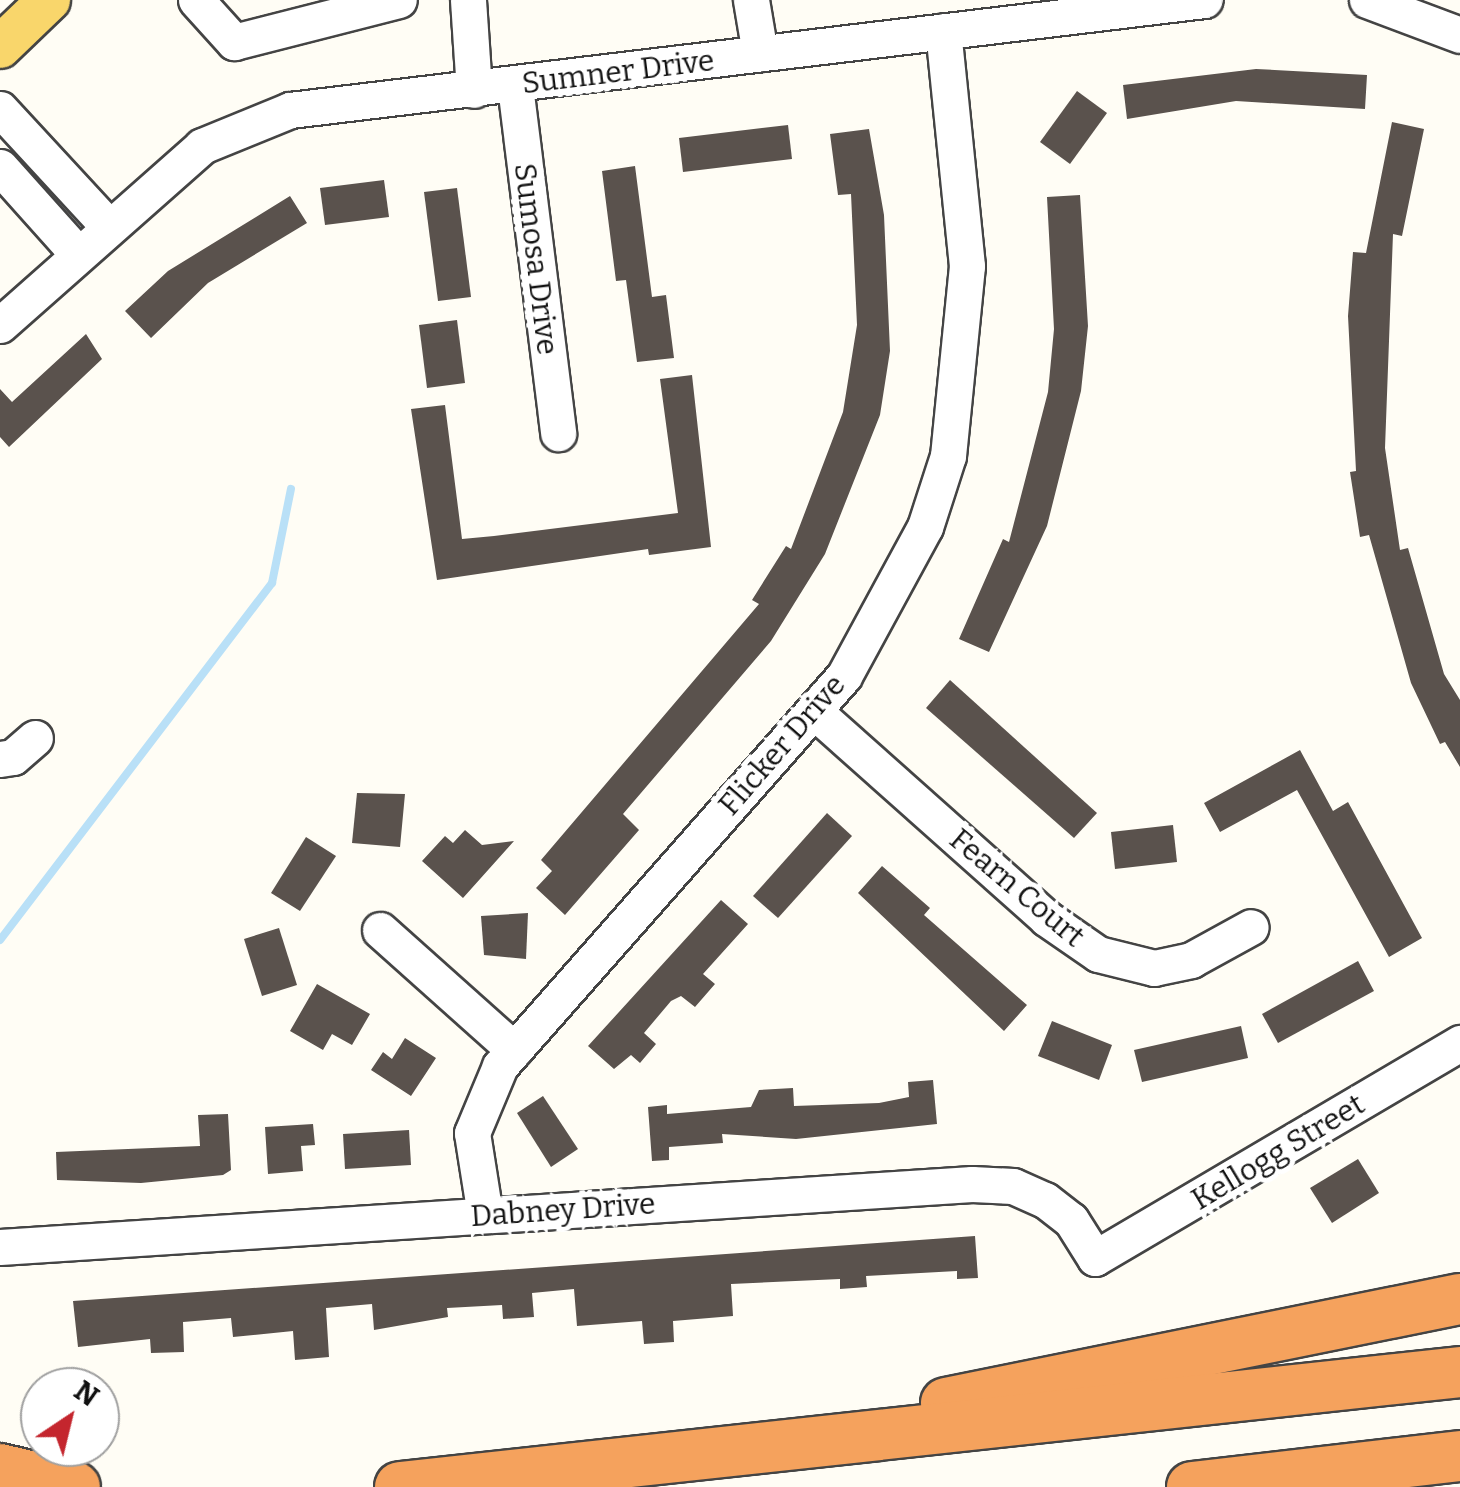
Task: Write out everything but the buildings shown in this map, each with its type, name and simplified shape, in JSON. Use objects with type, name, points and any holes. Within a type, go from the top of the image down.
[{"type":"highway","points":[[814,1442],[996,1388],[1460,1299]]},
{"type":"highway","points":[[400,1487],[1460,1372]]},
{"type":"highway","points":[[1192,1487],[1460,1456]]},
{"type":"highway","points":[[0,1469],[74,1487]]},
{"type":"main road","points":[[0,47],[49,0]]},
{"type":"street","points":[[196,0],[234,42],[399,0]]},
{"type":"street","points":[[468,0],[474,90]]},
{"type":"street","points":[[751,0],[760,53]]},
{"type":"street","name":"Sumner Drive","points":[[0,325],[76,252],[202,146],[290,110],[515,86],[1204,0]]},
{"type":"street","points":[[1367,0],[1460,35]]},
{"type":"street","name":"Flicker Drive","points":[[485,1215],[472,1133],[484,1097],[514,1050],[844,676],[925,527],[948,456],[967,266],[942,31]]},
{"type":"street","name":"Sumosa Drive","points":[[515,86],[558,433]]},
{"type":"street","points":[[0,108],[107,225]]},
{"type":"street","points":[[0,166],[76,252]]},
{"type":"street","name":"Fearn Court","points":[[814,711],[1046,918],[1098,954],[1154,968],[1191,960],[1250,927]]},
{"type":"street","points":[[0,758],[13,757],[35,738]]},
{"type":"street","points":[[380,930],[514,1050]]},
{"type":"street","name":"Kellogg Street","points":[[1095,1258],[1460,1044]]},
{"type":"street","name":"Dabney Drive","points":[[0,1247],[850,1189],[1013,1186],[1071,1220],[1095,1258]]},
{"type":"waterway","points":[[0,940],[272,583],[291,489]]}]
